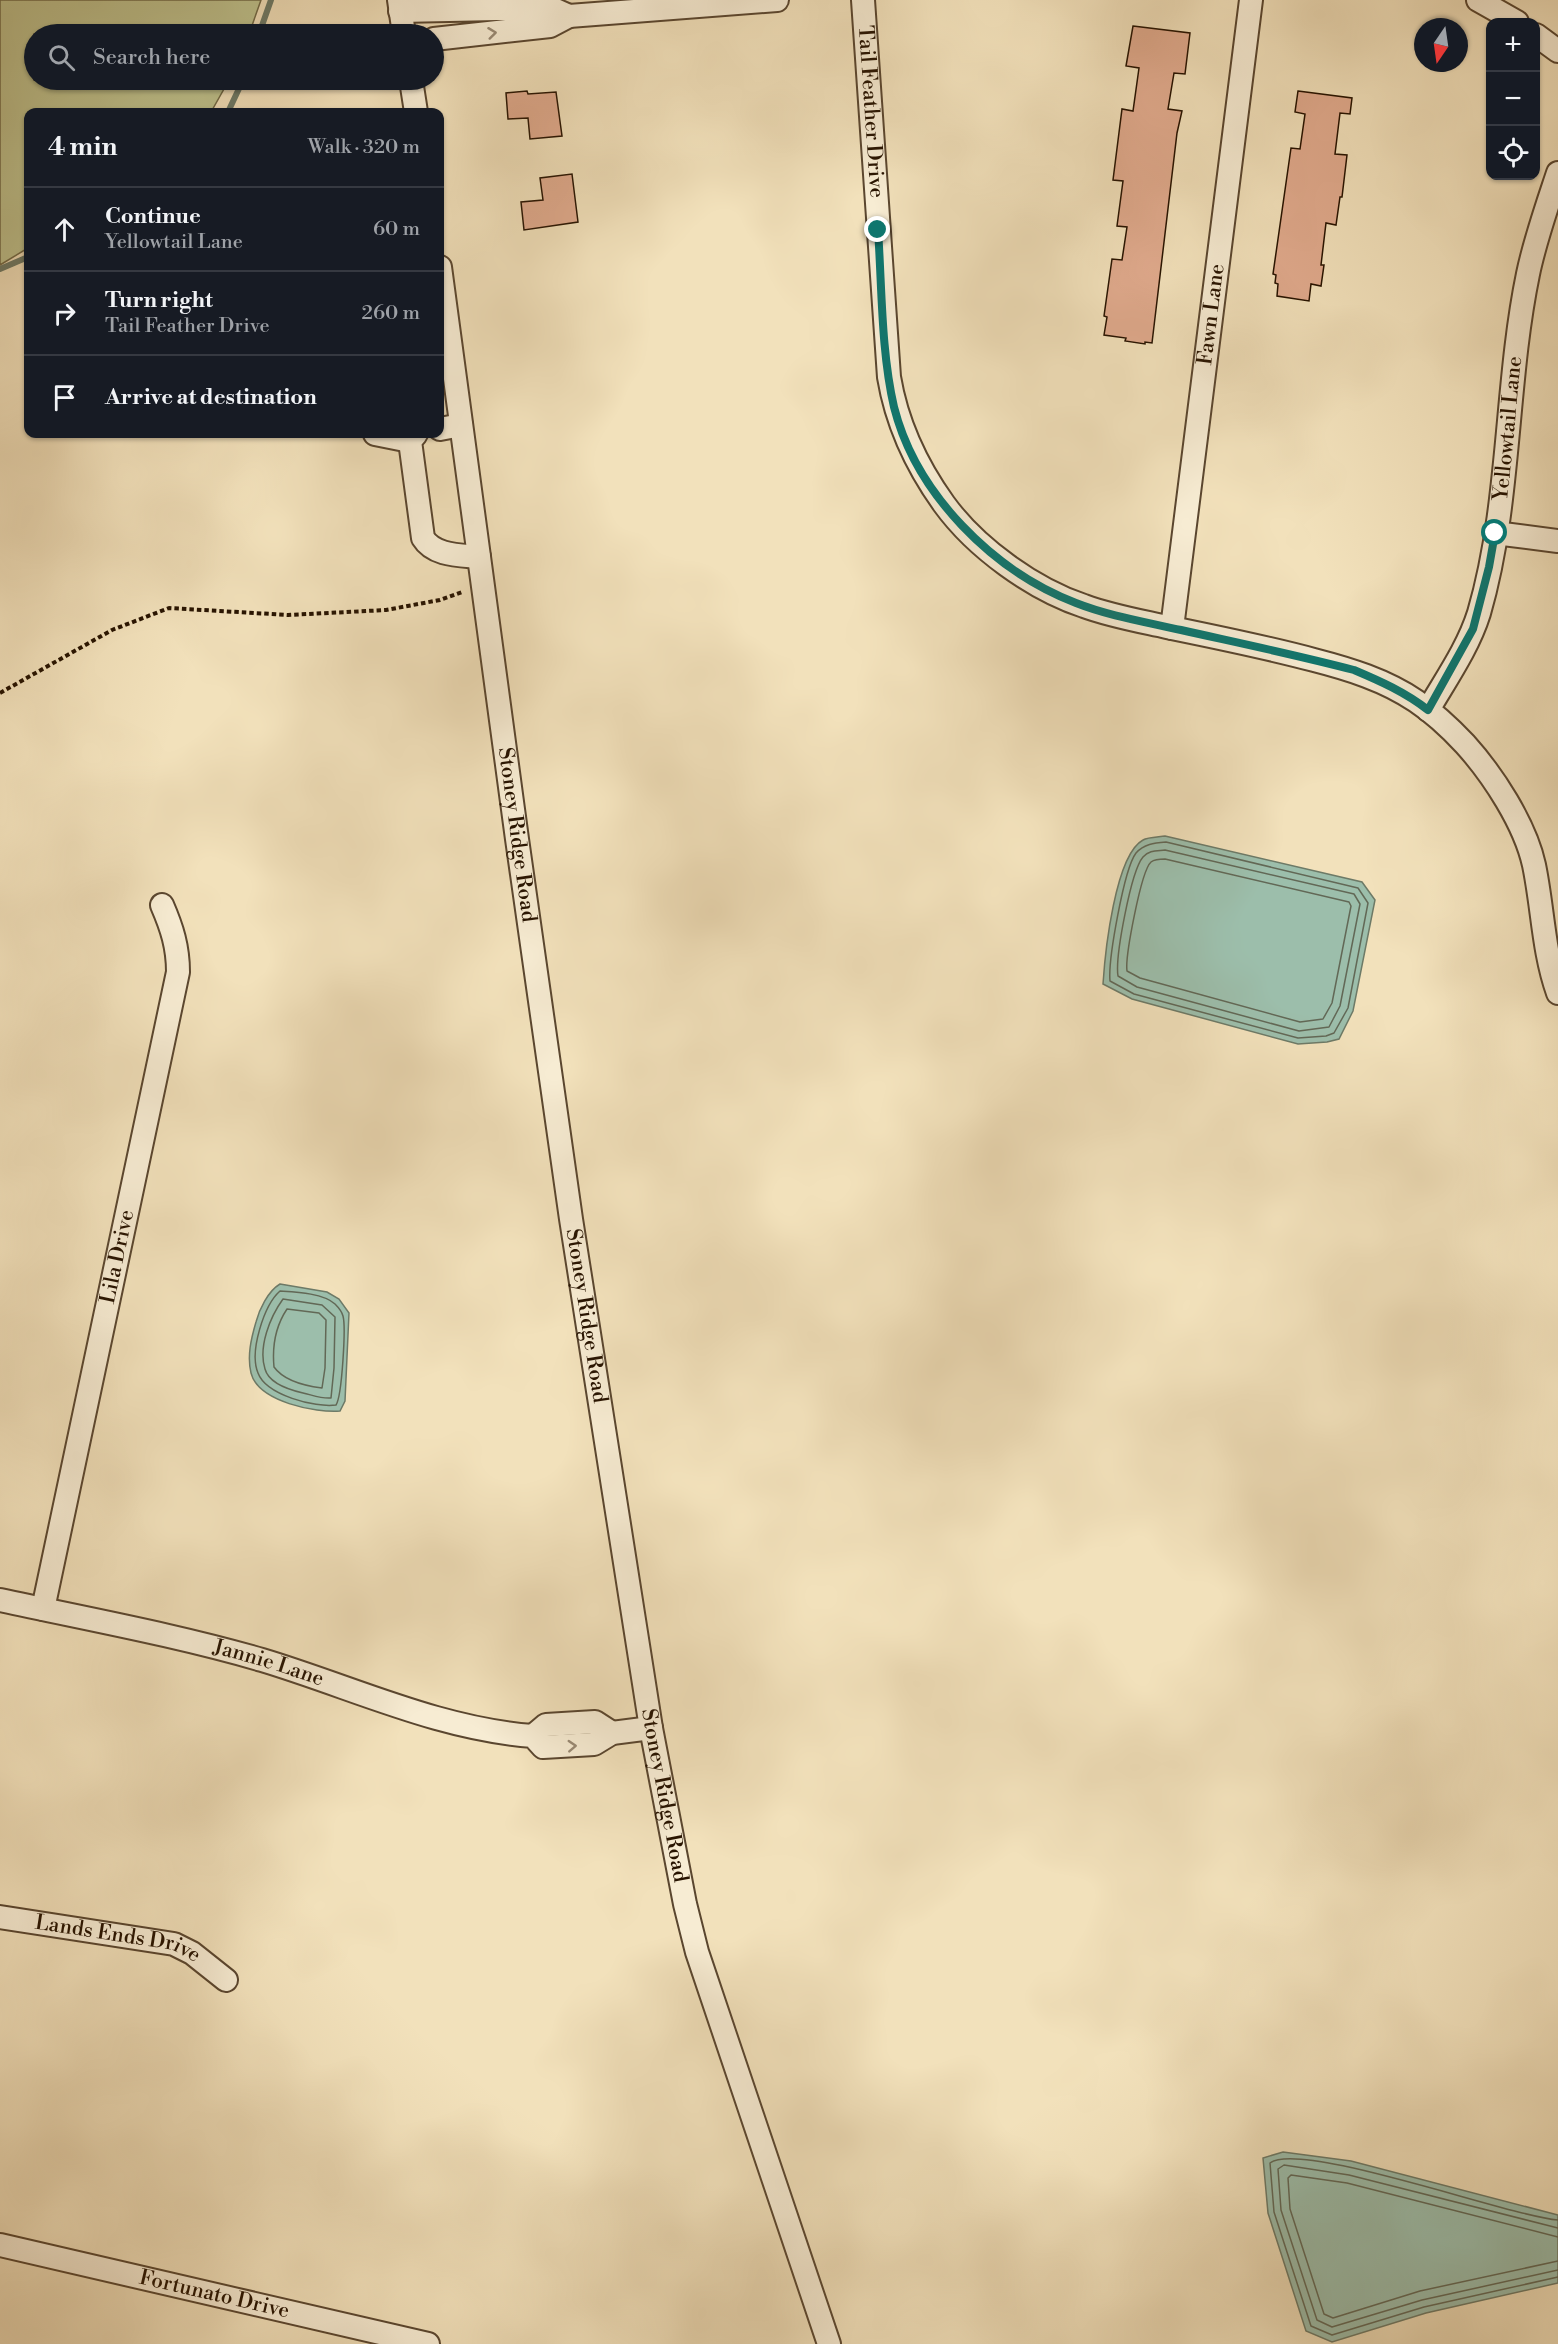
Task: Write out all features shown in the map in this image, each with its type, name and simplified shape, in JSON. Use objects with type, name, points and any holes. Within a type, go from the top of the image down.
[{"type":"street","points":[[444,38],[550,26],[569,16],[777,0]]},
{"type":"street","name":"Tail Feather Drive","points":[[862,0],[889,377],[900,426],[918,465],[940,499],[966,531],[1019,573],[1072,602],[1172,628],[1354,670],[1388,685],[1428,710],[1472,753],[1498,788],[1527,843],[1534,866],[1547,958],[1558,993]]},
{"type":"street","name":"Fawn Lane","points":[[1172,628],[1251,0]]},
{"type":"street","points":[[1478,0],[1509,18]]},
{"type":"street","points":[[402,24],[399,6],[551,8],[569,16]]},
{"type":"street","points":[[1540,37],[1558,51]]},
{"type":"street","points":[[413,90],[415,108]]},
{"type":"street","name":"Yellowtail Lane","points":[[1428,710],[1473,629],[1489,567],[1528,273],[1558,173]]},
{"type":"street","name":"Stoney Ridge Road","points":[[444,331],[450,427],[479,557],[571,1219],[651,1728],[685,1904],[697,1952],[830,2344]]},
{"type":"street","points":[[413,438],[423,538],[427,543],[445,553],[479,557]]},
{"type":"street","points":[[1495,533],[1558,541]]},
{"type":"street","name":"Lila Drive","points":[[43,1609],[178,972],[178,950],[173,929],[162,905]]},
{"type":"street","name":"Jannie Lane","points":[[0,1600],[241,1654],[470,1728],[533,1736],[546,1725],[595,1722],[612,1733],[651,1728]]},
{"type":"street","name":"Lands Ends Drive","points":[[0,1917],[174,1944],[192,1953],[226,1980]]},
{"type":"street","name":"Fortunato Drive","points":[[0,2245],[428,2344]]},
{"type":"path","points":[[0,693],[112,630],[170,608],[288,615],[386,610],[440,600],[483,585]]},
{"type":"green space","points":[[0,0],[261,0],[253,24],[24,24],[24,90],[223,90],[213,108],[24,108],[24,250],[0,265]]},
{"type":"water","points":[[1165,836],[1362,882],[1375,900],[1353,1011],[1339,1039],[1298,1044],[1132,999],[1103,984],[1113,906],[1125,864],[1133,849],[1143,840]]},
{"type":"water","points":[[280,1284],[327,1292],[339,1299],[349,1313],[345,1401],[340,1411],[317,1410],[289,1404],[264,1391],[256,1383],[251,1373],[250,1348],[257,1317],[268,1296]]},
{"type":"water","points":[[1283,2152],[1351,2161],[1558,2215],[1558,2283],[1426,2313],[1332,2342],[1306,2331],[1268,2213],[1263,2158]]},
{"type":"building","points":[[1133,26],[1190,33],[1185,74],[1174,73],[1168,109],[1182,111],[1177,133],[1152,343],[1145,342],[1145,344],[1104,335],[1107,317],[1104,316],[1112,259],[1122,260],[1127,227],[1117,226],[1123,181],[1113,180],[1122,109],[1133,111],[1139,68],[1126,66]]},
{"type":"building","points":[[527,91],[528,94],[556,92],[562,136],[530,139],[528,118],[508,119],[506,93]]},
{"type":"building","points":[[1298,91],[1352,98],[1350,114],[1340,113],[1335,154],[1347,155],[1342,197],[1340,197],[1336,225],[1326,223],[1321,286],[1311,284],[1309,301],[1277,296],[1278,284],[1275,283],[1276,275],[1273,274],[1291,148],[1300,149],[1305,114],[1295,112]]},
{"type":"building","points":[[572,174],[578,222],[524,230],[521,202],[543,200],[540,178]]},
{"type":"waterway","points":[[263,24],[271,0]]},
{"type":"waterway","points":[[230,108],[238,90]]},
{"type":"waterway","points":[[0,269],[24,259]]},
{"type":"route","points":[[878,230],[891,392],[900,426],[918,465],[940,499],[966,531],[1019,573],[1072,602],[1130,618],[1354,670],[1388,685],[1428,710],[1473,629],[1479,612],[1495,533]]}]
